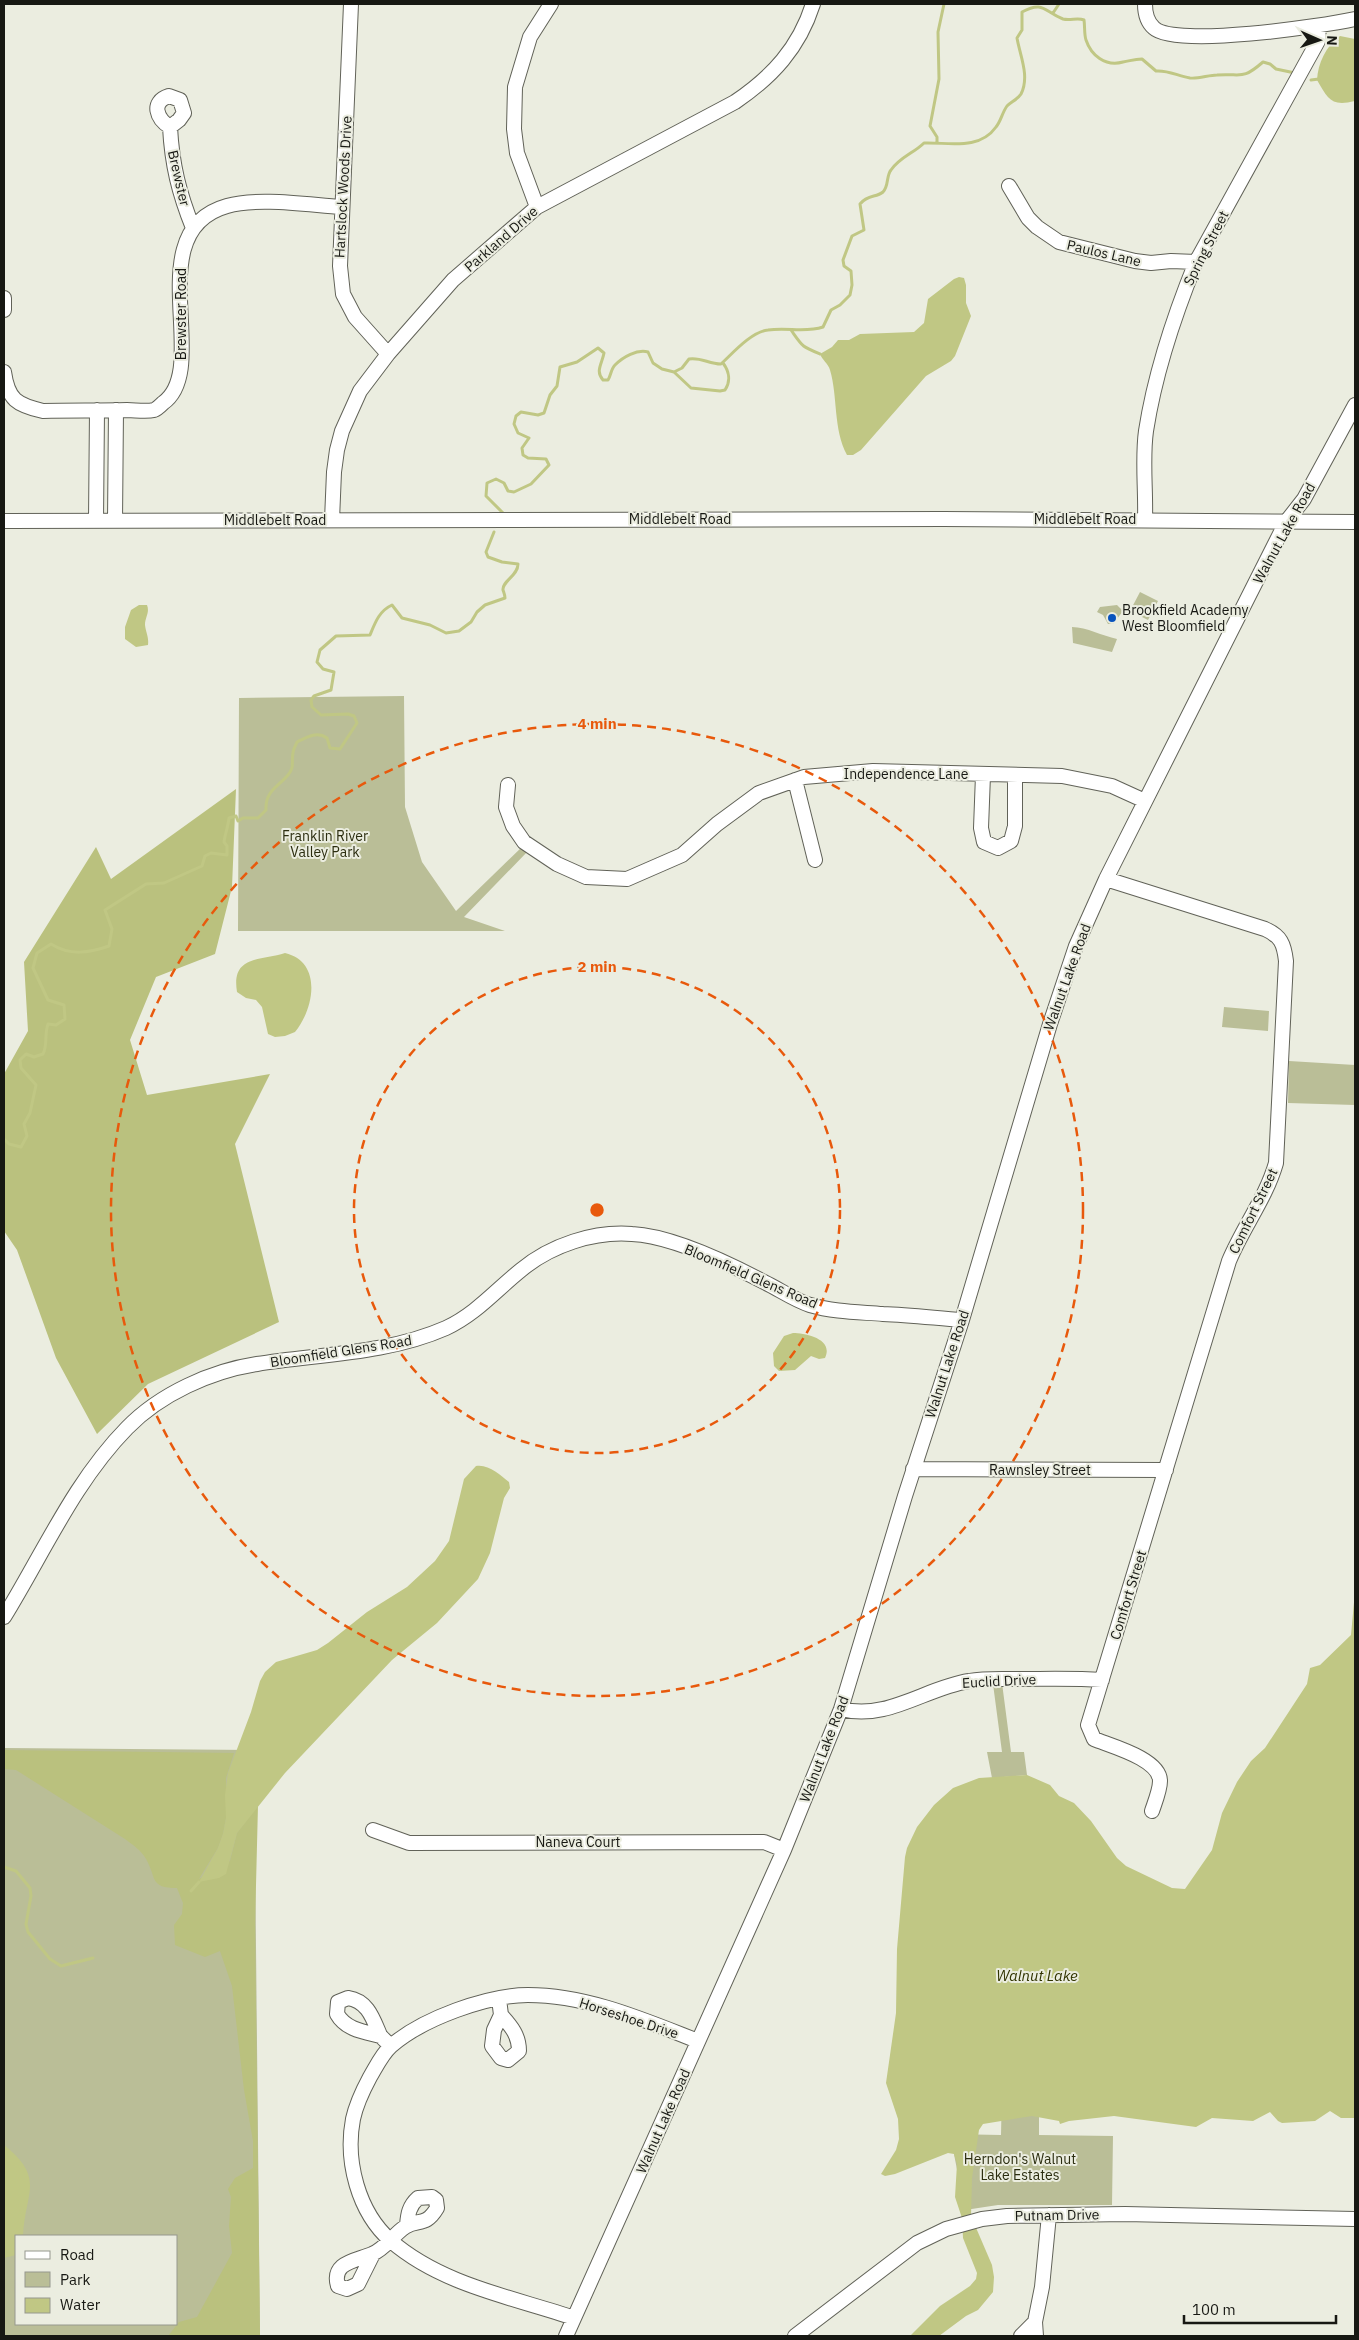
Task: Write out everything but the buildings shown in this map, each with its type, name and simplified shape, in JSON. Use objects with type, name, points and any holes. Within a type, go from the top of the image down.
[{"type":"street","name":"Hartslock Woods Drive","points":[[351,4],[340,266],[343,294],[359,323],[388,354]]},
{"type":"street","points":[[537,207],[518,153],[514,129],[515,87],[530,37],[551,4]]},
{"type":"street","name":"Parkland Drive","points":[[332,520],[334,472],[342,431],[360,391],[388,354],[453,280],[537,207],[735,102],[759,86],[785,60],[796,44],[813,4]]},
{"type":"street","points":[[1145,4],[1146,15],[1154,29],[1171,35],[1241,36],[1319,26],[1355,19]]},
{"type":"street","name":"Spring Street","points":[[1145,519],[1146,432],[1163,356],[1196,262],[1318,41],[1319,26]]},
{"type":"street","name":"Brewster","points":[[170,127],[172,160],[182,199],[194,228]]},
{"type":"street","name":"Paulos Lane","points":[[1009,186],[1028,218],[1036,227],[1059,242],[1134,261],[1151,263],[1171,261],[1196,262]]},
{"type":"street","points":[[194,228],[205,217],[227,206],[248,203],[342,207]]},
{"type":"street","name":"Brewster Road","points":[[4,372],[6,389],[15,401],[26,407],[43,410],[154,410],[171,398],[179,382],[181,370],[180,304],[182,261],[194,228]]},
{"type":"street","points":[[4,298],[4,310]]},
{"type":"street","name":"Walnut Lake Road","points":[[566,2336],[784,1850],[841,1709],[914,1469],[962,1320],[1050,1024],[1076,946],[1106,879],[1286,522],[1304,499],[1355,405]]},
{"type":"street","points":[[96,521],[106,410]]},
{"type":"street","points":[[106,410],[115,521]]},
{"type":"street","name":"Middlebelt Road","points":[[4,521],[1145,519],[1355,522]]},
{"type":"street","name":"Independence Lane","points":[[508,785],[506,807],[513,826],[524,842],[557,864],[586,876],[627,880],[682,854],[717,824],[759,793],[804,777],[873,771],[1062,776],[1112,786],[1145,801]]},
{"type":"street","points":[[983,775],[981,828],[984,842],[998,848],[1011,841],[1015,826],[1015,776]]},
{"type":"street","points":[[795,780],[815,860]]},
{"type":"street","name":"Comfort Street","points":[[1106,879],[1265,929],[1278,935],[1284,947],[1286,961],[1276,1163],[1272,1180],[1248,1220],[1229,1261],[1088,1724],[1094,1739],[1148,1761],[1157,1769],[1160,1780],[1152,1811]]},
{"type":"street","name":"Bloomfield Glens Road","points":[[4,1617],[67,1509],[107,1451],[128,1426],[170,1396],[198,1381],[233,1369],[292,1359],[352,1352],[418,1339],[464,1319],[523,1268],[551,1250],[575,1241],[612,1234],[653,1237],[716,1259],[807,1304],[840,1311],[962,1320]]},
{"type":"street","name":"Rawnsley Street","points":[[914,1469],[1166,1470]]},
{"type":"street","name":"Euclid Drive","points":[[841,1709],[860,1712],[907,1703],[956,1683],[971,1680],[1102,1680]]},
{"type":"street","name":"Naneva Court","points":[[373,1830],[410,1843],[764,1842],[784,1850]]},
{"type":"street","name":"Horseshoe Drive","points":[[574,2318],[495,2294],[433,2270],[390,2240],[375,2224],[363,2203],[352,2166],[353,2119],[363,2091],[377,2064],[391,2046],[429,2022],[462,2007],[499,1998],[527,1995],[569,1998],[602,2006],[650,2022],[698,2041]]},
{"type":"street","points":[[499,1998],[501,2015]]},
{"type":"street","points":[[381,2036],[391,2046]]},
{"type":"street","name":"Putnam Drive","points":[[795,2336],[901,2254],[929,2236],[954,2226],[982,2219],[1008,2216],[1125,2214],[1355,2219]]},
{"type":"street","points":[[1036,2336],[1035,2322],[1042,2286],[1049,2215]]},
{"type":"street","points":[[373,2254],[407,2225]]},
{"type":"street","points":[[1021,2336],[1035,2322]]},
{"type":"green space","points":[[1140,592],[1158,601],[1148,620],[1130,611]]},
{"type":"green space","points":[[1117,605],[1123,611],[1113,624],[1108,624],[1103,615],[1097,612],[1100,607]]},
{"type":"green space","points":[[1072,627],[1083,628],[1117,639],[1112,652],[1073,643]]},
{"type":"green space","name":"Franklin River Valley Park","points":[[404,696],[405,807],[422,862],[456,911],[523,846],[528,851],[464,917],[505,931],[238,931],[239,698]]},
{"type":"green space","points":[[1224,1007],[1269,1011],[1268,1031],[1222,1027]]},
{"type":"green space","points":[[1289,1061],[1355,1065],[1355,1105],[1288,1103]]},
{"type":"green space","points":[[1002,1683],[1011,1752],[1024,1752],[1027,1775],[992,1778],[987,1752],[1002,1752],[993,1684]]},
{"type":"green space","points":[[4,1748],[254,1750],[260,2336],[4,2336]]},
{"type":"green space","name":"Herndon's Walnut Lake Estates","points":[[1002,2088],[1039,2089],[1039,2135],[1113,2136],[1112,2205],[998,2205],[965,2210],[950,2134],[1001,2135]]},
{"type":"shaded area","points":[[236,789],[232,887],[215,954],[156,977],[130,1040],[147,1095],[270,1074],[235,1144],[279,1322],[148,1384],[97,1434],[56,1358],[17,1250],[4,1231],[4,1074],[28,1031],[24,962],[96,847],[111,879]]},
{"type":"shaded area","points":[[4,1750],[234,1753],[226,1778],[226,1818],[223,1834],[218,1848],[199,1879],[230,1861],[237,1833],[258,1805],[255,1925],[260,2336],[168,2336],[179,2322],[197,2317],[232,2253],[229,2226],[231,2197],[228,2189],[235,2178],[253,2168],[253,2141],[244,2090],[232,1986],[220,1951],[205,1957],[175,1945],[174,1925],[182,1914],[183,1903],[177,1888],[168,1888],[155,1881],[144,1856],[137,1848],[16,1770],[4,1769]]},
{"type":"water","points":[[1340,36],[1355,39],[1355,101],[1347,103],[1331,100],[1317,80],[1319,67],[1324,55]]},
{"type":"water","points":[[959,277],[964,278],[966,303],[971,316],[955,356],[951,361],[926,376],[861,450],[853,455],[847,455],[840,435],[830,370],[820,354],[832,347],[838,340],[849,340],[860,334],[914,332],[924,323],[928,299]]},
{"type":"water","points":[[139,605],[147,605],[148,608],[145,625],[148,645],[136,647],[125,639],[125,627],[131,610]]},
{"type":"water","points":[[285,953],[297,958],[305,966],[310,976],[310,999],[302,1022],[295,1032],[275,1037],[268,1034],[262,1007],[256,1000],[246,998],[237,992],[236,980],[238,971],[249,962]]},
{"type":"water","points":[[793,1333],[817,1338],[826,1346],[825,1358],[819,1359],[811,1356],[795,1370],[779,1371],[774,1366],[773,1353],[784,1336]]},
{"type":"water","points":[[476,1466],[494,1471],[509,1482],[510,1488],[504,1498],[490,1553],[478,1579],[437,1623],[392,1660],[285,1773],[237,1833],[226,1874],[219,1878],[199,1882],[218,1848],[223,1834],[226,1818],[225,1795],[228,1773],[251,1712],[260,1681],[265,1672],[276,1662],[317,1650],[328,1643],[367,1612],[407,1587],[435,1561],[449,1541],[464,1479]]},
{"type":"water","name":"Walnut Lake","points":[[1355,1591],[1355,2118],[1341,2118],[1330,2111],[1315,2121],[1282,2123],[1270,2112],[1253,2121],[1212,2118],[1196,2127],[1114,2116],[1069,2121],[1060,2124],[1059,2121],[1032,2116],[983,2124],[979,2130],[972,2178],[971,2216],[992,2265],[994,2277],[993,2292],[978,2310],[966,2316],[939,2336],[910,2336],[940,2306],[970,2286],[976,2279],[977,2273],[963,2238],[962,2218],[955,2197],[957,2164],[954,2154],[948,2153],[895,2174],[885,2176],[881,2174],[896,2150],[899,2139],[898,2119],[886,2083],[896,2013],[897,1949],[905,1857],[917,1827],[934,1805],[953,1788],[979,1778],[1027,1775],[1050,1785],[1059,1796],[1074,1803],[1091,1821],[1117,1858],[1126,1866],[1172,1888],[1185,1889],[1212,1850],[1222,1813],[1237,1782],[1251,1761],[1265,1748],[1307,1684],[1310,1668],[1320,1665],[1351,1635]]},
{"type":"water","points":[[4,2145],[25,2167],[30,2186],[23,2235],[15,2235],[15,2255],[4,2258]]},
{"type":"waterway","points":[[937,143],[937,137],[930,126],[939,79],[938,32],[944,4]]},
{"type":"waterway","points":[[1053,13],[1059,4]]},
{"type":"waterway","points":[[503,513],[486,496],[487,483],[496,479],[504,483],[508,491],[514,492],[531,484],[549,465],[546,459],[528,458],[523,455],[522,448],[529,438],[518,433],[514,424],[516,416],[521,412],[538,415],[544,413],[550,395],[557,386],[560,367],[577,362],[598,348],[604,353],[599,370],[603,380],[608,380],[618,362],[630,354],[644,351],[648,352],[653,363],[662,369],[674,372],[682,368],[689,359],[721,364],[755,335],[768,330],[809,330],[823,327],[831,310],[840,305],[850,295],[852,285],[851,271],[844,266],[843,260],[852,236],[864,230],[860,204],[869,197],[883,192],[889,172],[903,158],[924,143],[963,144],[989,135],[998,125],[1007,106],[1021,94],[1025,80],[1024,66],[1017,38],[1022,30],[1022,12],[1040,7],[1063,19],[1084,20],[1085,38],[1091,50],[1100,59],[1110,63],[1142,59],[1156,71],[1165,71],[1190,78],[1214,75],[1241,75],[1250,72],[1263,62],[1270,64],[1276,69],[1295,73]]},
{"type":"waterway","points":[[1311,80],[1319,79]]},
{"type":"waterway","points":[[791,330],[803,345],[820,354]]},
{"type":"waterway","points":[[674,372],[691,388],[720,391],[725,390],[729,380],[727,369],[723,363]]},
{"type":"waterway","points":[[4,1139],[9,1144],[21,1147],[27,1136],[24,1124],[30,1113],[36,1085],[21,1068],[20,1060],[26,1054],[34,1057],[43,1054],[48,1024],[56,1025],[65,1019],[64,1005],[48,1000],[33,968],[37,953],[51,944],[72,952],[94,950],[109,946],[112,929],[105,910],[146,884],[164,883],[202,866],[205,856],[211,853],[227,855],[227,846],[224,842],[229,818],[236,816],[238,821],[243,818],[258,818],[266,810],[270,794],[288,775],[291,769],[293,752],[297,742],[304,738],[320,735],[327,738],[330,748],[340,749],[357,723],[354,716],[348,714],[321,715],[312,707],[311,700],[314,696],[331,690],[334,672],[323,669],[317,662],[320,650],[336,636],[370,635],[381,614],[392,605],[402,618],[430,625],[446,633],[459,631],[471,622],[477,612],[485,605],[505,598],[503,587],[516,572],[518,564],[502,562],[488,557],[486,552],[494,532]]},
{"type":"waterway","points":[[4,1867],[16,1871],[30,1888],[31,1896],[26,1924],[28,1932],[50,1959],[61,1966],[93,1958]]},
{"type":"waterway","points":[[191,1891],[199,1882]]},
{"type":"place","name":"Brookfield Academy West Bloomfield","points":[[1112,618]]}]
